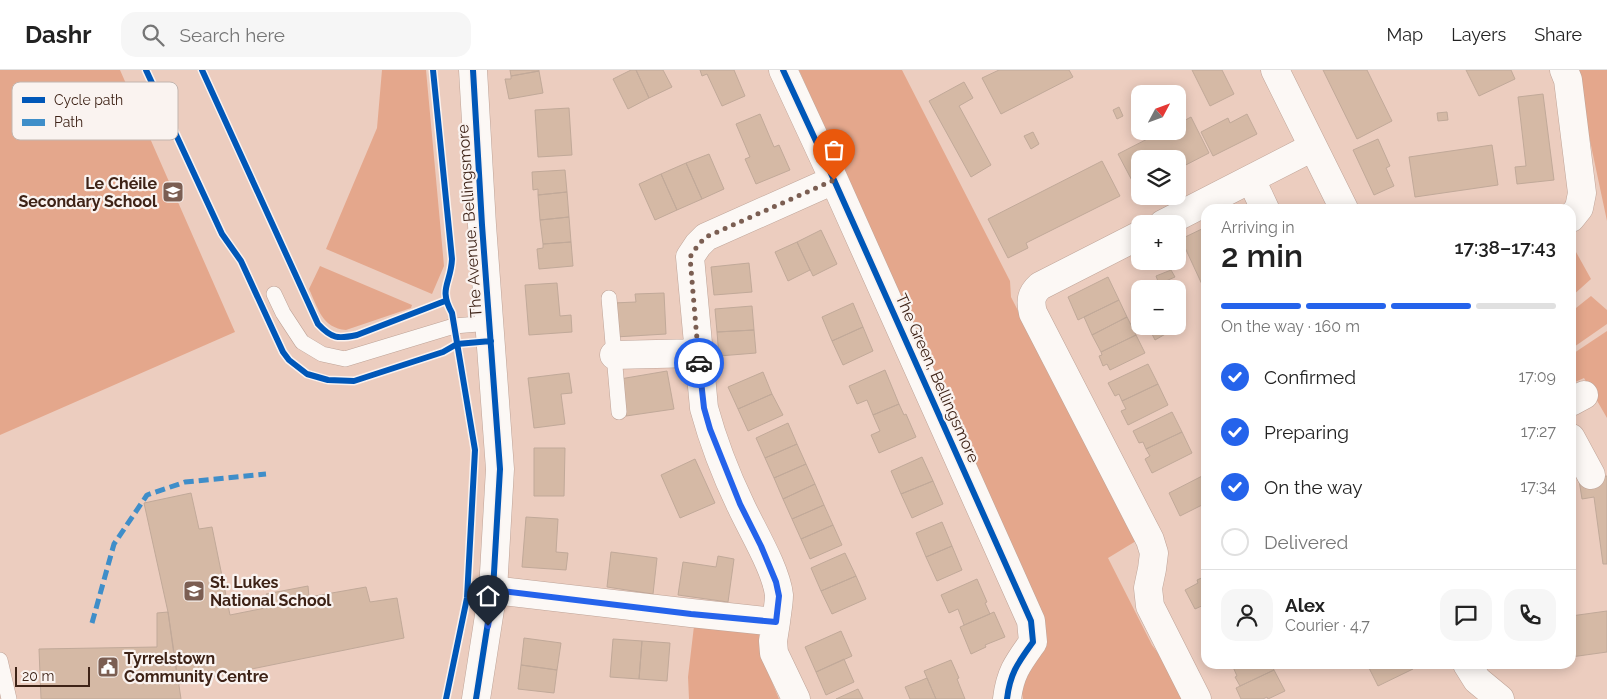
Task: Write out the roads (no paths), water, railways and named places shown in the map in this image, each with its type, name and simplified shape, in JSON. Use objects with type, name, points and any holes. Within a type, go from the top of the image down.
[{"type":"street","name":"The Avenue, Bellingsmore","points":[[473,70],[500,469],[494,590],[476,699]]},
{"type":"street","name":"The Green, Bellingsmore","points":[[783,70],[1031,621],[1033,642],[1009,680],[1007,699]]},
{"type":"street","points":[[1275,70],[1342,204]]},
{"type":"street","points":[[1564,70],[1568,80],[1582,193],[1579,208],[1576,212]]},
{"type":"street","points":[[1202,204],[1313,147]]},
{"type":"street","points":[[1251,179],[1263,204]]},
{"type":"street","points":[[796,699],[774,653],[773,641],[779,596],[776,582],[740,504],[710,429],[704,408],[690,257],[706,237],[834,180]]},
{"type":"street","points":[[1181,215],[1201,205]]},
{"type":"street","points":[[1131,240],[1040,286],[1034,291],[1030,302],[1033,313],[1150,540],[1154,553],[1148,588],[1150,606],[1197,699]]},
{"type":"street","points":[[614,355],[698,353]]},
{"type":"street","points":[[1576,448],[1591,476]]},
{"type":"street","points":[[494,590],[691,614],[776,622]]},
{"type":"street","points":[[1471,669],[1478,680],[1500,699]]},
{"type":"lane","points":[[274,294],[283,313],[302,342],[322,354],[345,359],[454,326],[490,323]]},
{"type":"lane","points":[[609,298],[620,412]]},
{"type":"lane","points":[[0,660],[9,699]]},
{"type":"place","name":"Le Chéile Secondary School","points":[[173,192]]},
{"type":"place","name":"St. Lukes National School","points":[[194,591]]},
{"type":"place","name":"Tyrrelstown Community Centre","points":[[108,667]]}]
